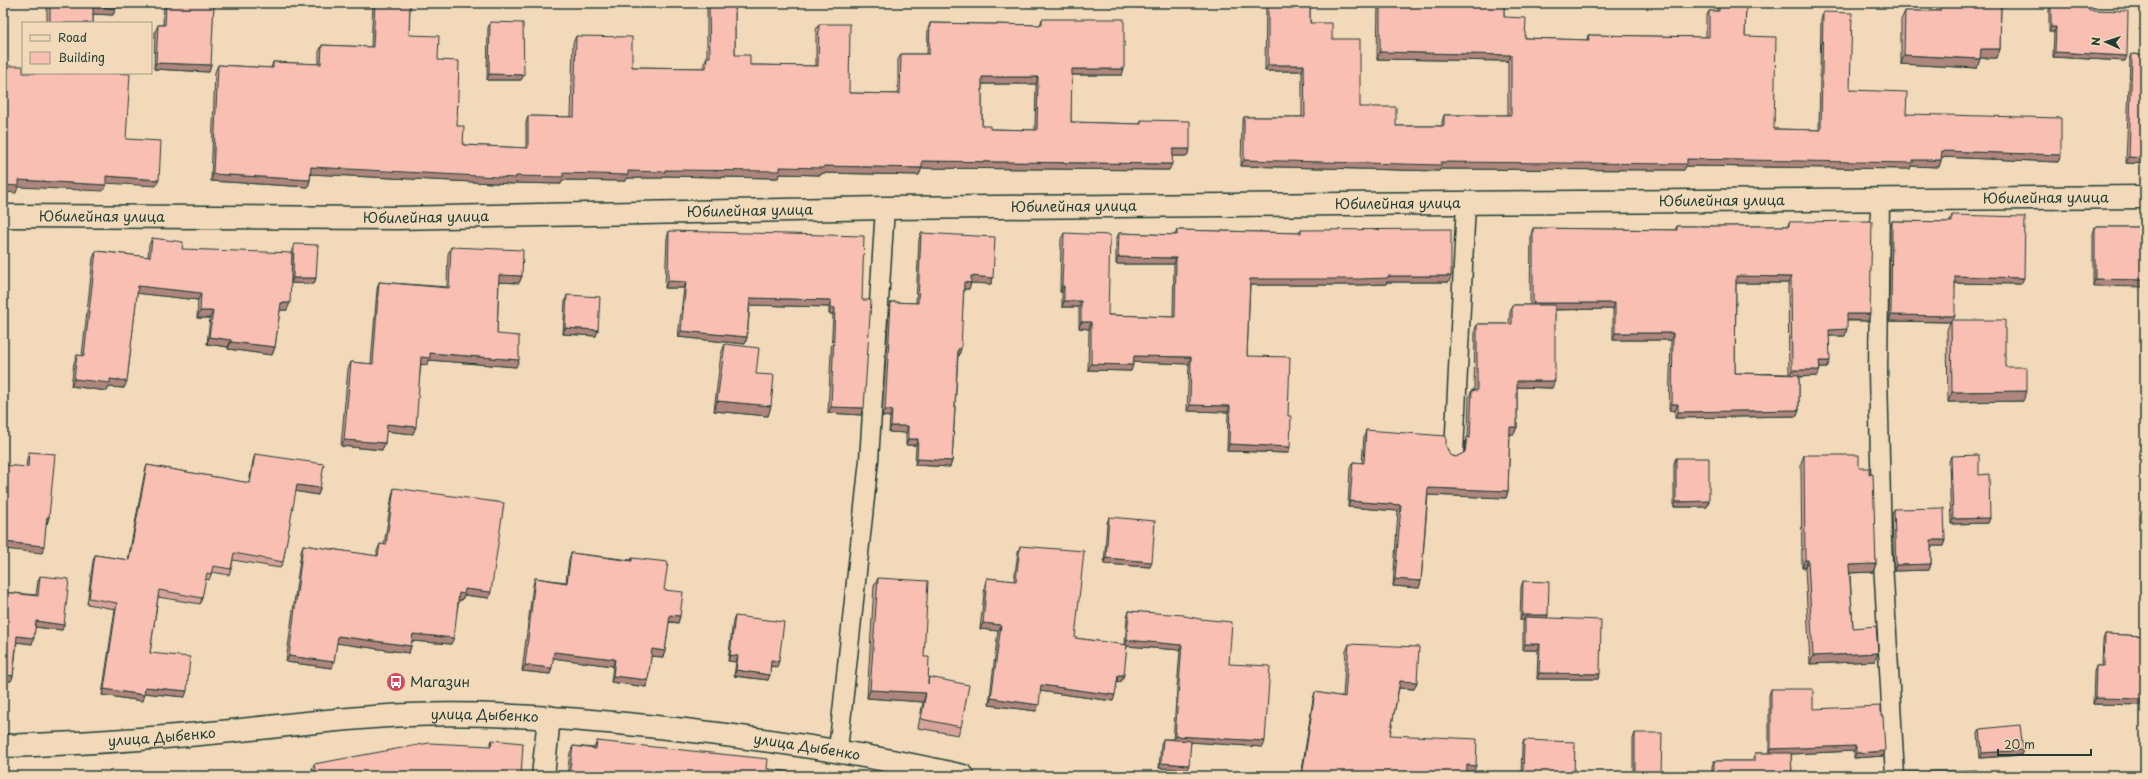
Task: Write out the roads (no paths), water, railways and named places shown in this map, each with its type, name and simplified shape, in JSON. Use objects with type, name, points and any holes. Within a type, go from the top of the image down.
[{"type":"street","name":"Юбилейная улица","points":[[3,216],[397,218],[885,208],[2145,197]]},
{"type":"street","name":"улица Дыбенко","points":[[3,746],[121,740],[408,715],[477,714],[549,717],[640,725],[838,750],[963,776]]},
{"type":"street","points":[[543,776],[549,717]]},
{"type":"lane","points":[[1880,199],[1878,373],[1882,544],[1895,776]]},
{"type":"lane","points":[[1454,453],[1466,202]]},
{"type":"lane","points":[[838,750],[869,460],[885,208]]},
{"type":"place","name":"Магазин","points":[[396,682]]}]
